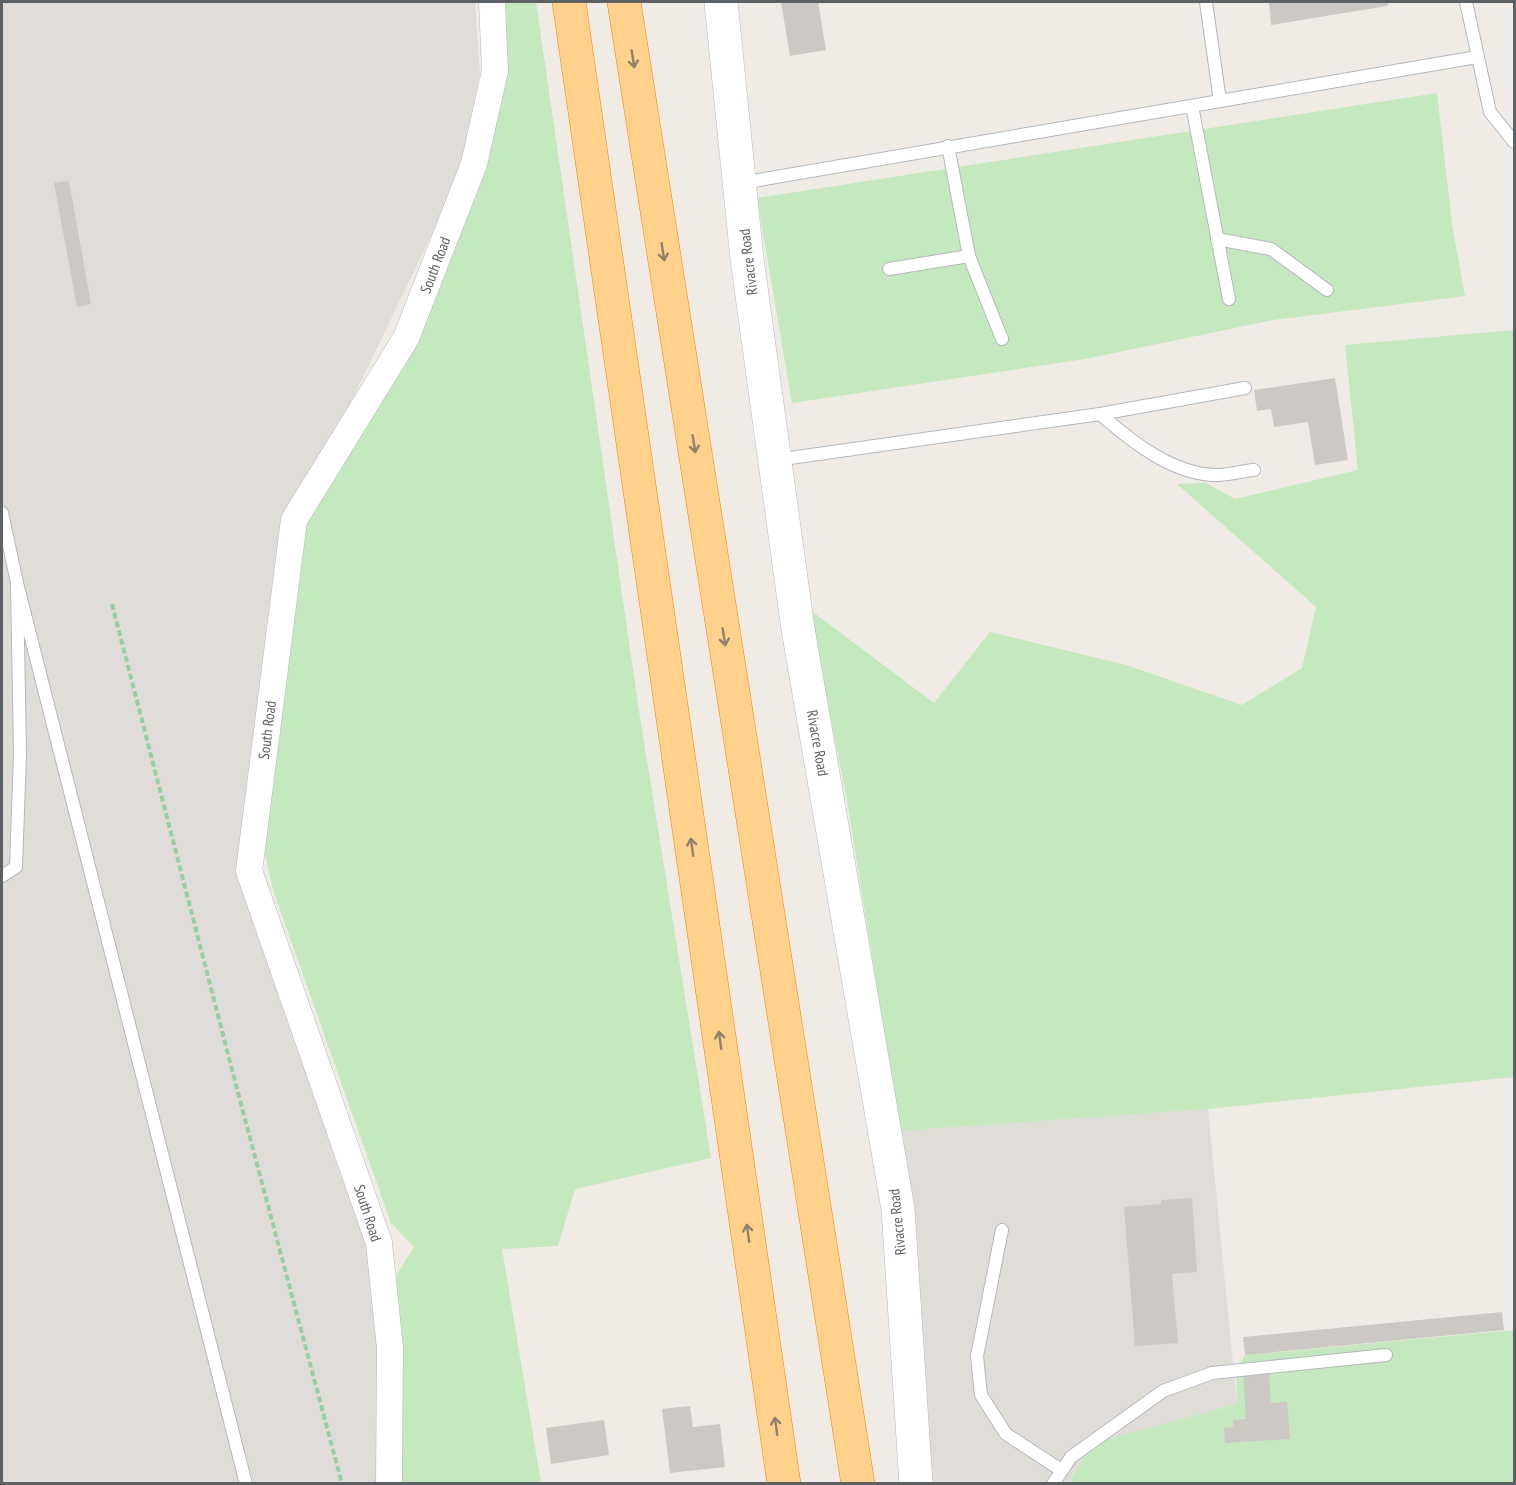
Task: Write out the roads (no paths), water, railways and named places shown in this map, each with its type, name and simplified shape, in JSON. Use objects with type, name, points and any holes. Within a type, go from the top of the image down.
[{"type":"highway","points":[[569,2],[784,1484]]},
{"type":"highway","points":[[624,2],[858,1484]]},
{"type":"main road","name":"Rivacre Road","points":[[721,2],[747,259],[798,629],[898,1209],[916,1484]]},
{"type":"street","name":"South Road","points":[[389,1484],[390,1348],[379,1243],[249,871],[294,520],[406,338],[474,164],[495,71],[492,2]]},
{"type":"lane","points":[[1206,2],[1220,101]]},
{"type":"lane","points":[[1466,2],[1490,112],[1515,142]]},
{"type":"lane","points":[[739,183],[1477,57]]},
{"type":"lane","points":[[1192,106],[1229,299]]},
{"type":"lane","points":[[948,146],[969,256],[1002,339]]},
{"type":"lane","points":[[1217,239],[1271,249],[1328,290]]},
{"type":"lane","points":[[890,268],[969,256]]},
{"type":"lane","points":[[775,460],[1100,414],[1245,388]]},
{"type":"lane","points":[[1100,414],[1122,432],[1180,469],[1217,475],[1254,470]]},
{"type":"lane","points":[[2,513],[16,583],[246,1484]]},
{"type":"lane","points":[[2,876],[16,867],[20,754],[16,583]]},
{"type":"lane","points":[[1002,1230],[977,1356],[981,1395],[1006,1434],[1062,1470]]},
{"type":"lane","points":[[1053,1484],[1071,1457],[1094,1438],[1163,1391],[1212,1372],[1386,1355]]}]
